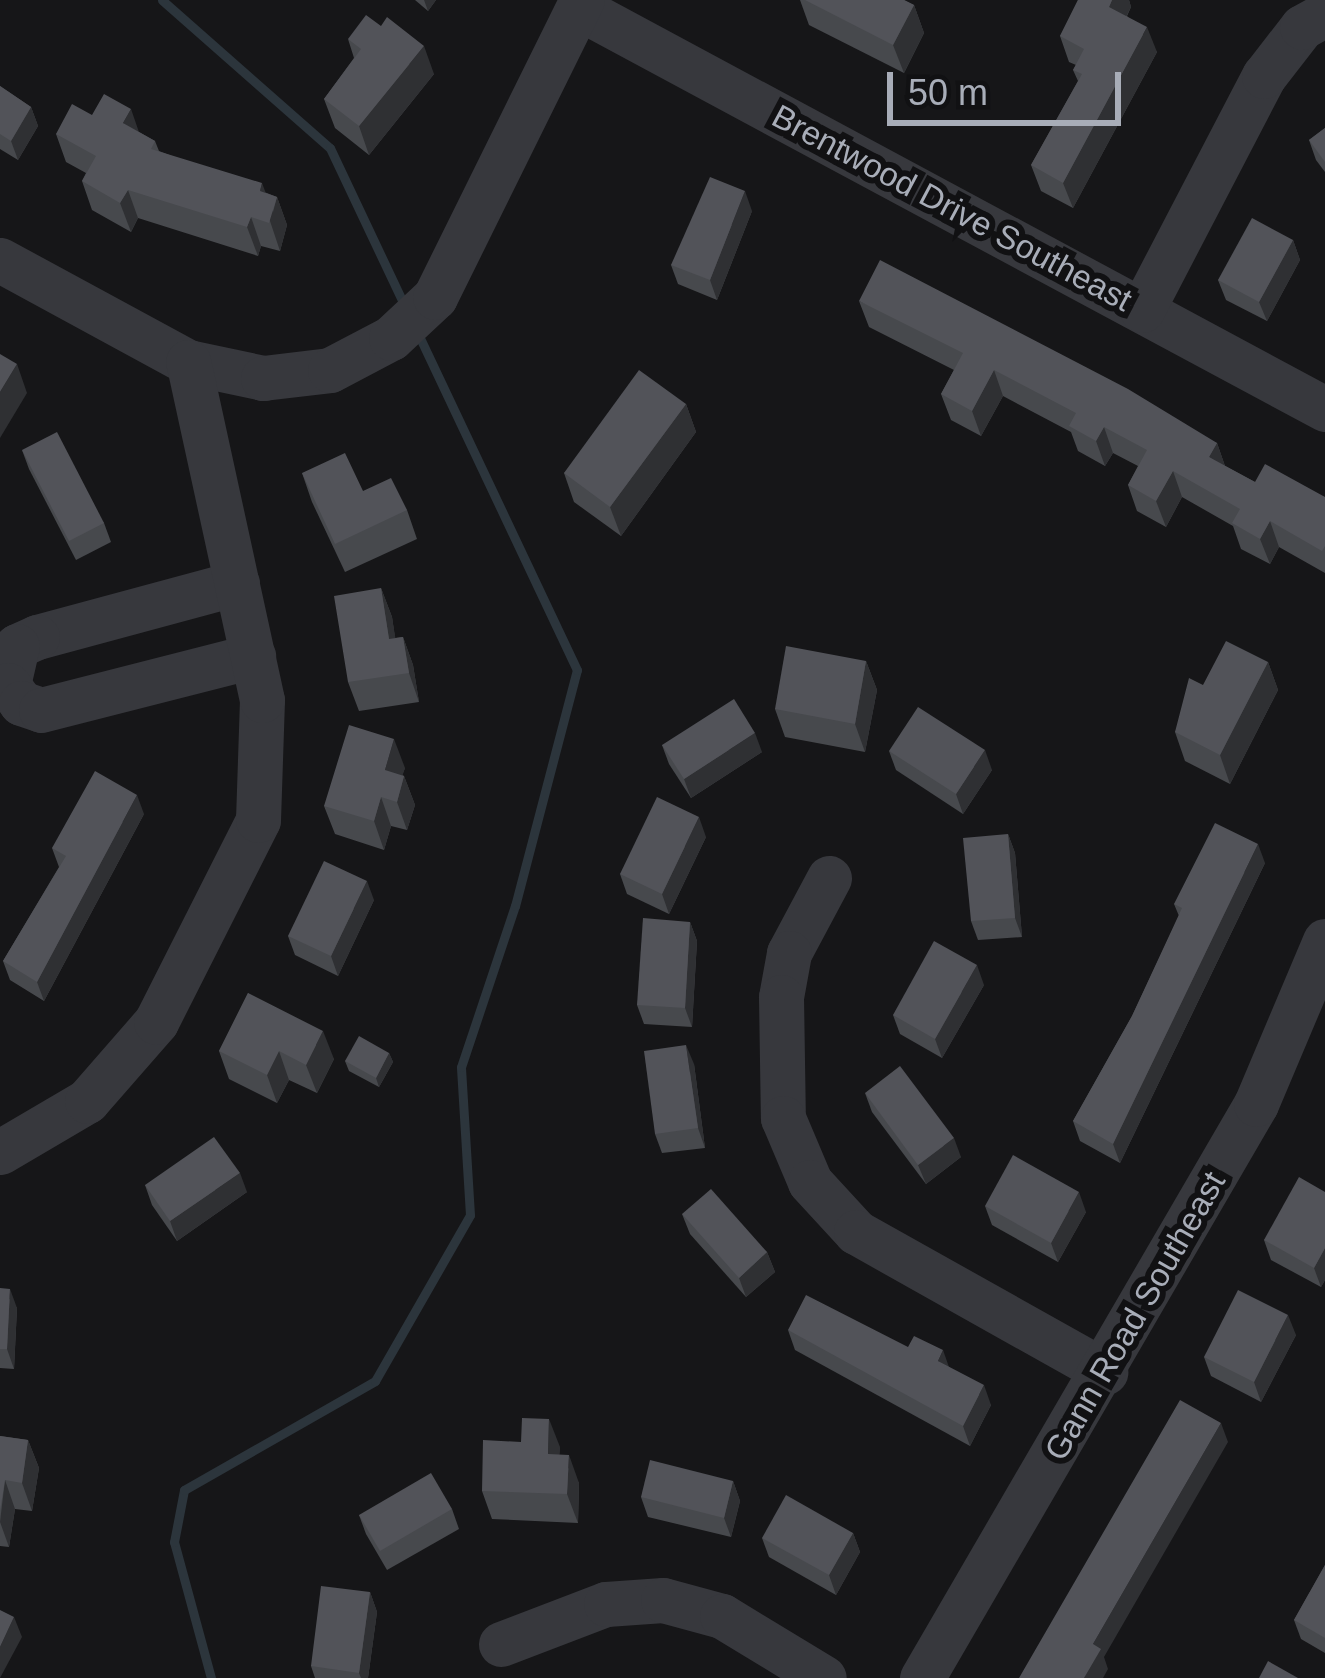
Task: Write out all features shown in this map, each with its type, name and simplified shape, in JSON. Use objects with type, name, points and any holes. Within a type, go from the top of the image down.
[{"type":"street","name":"Brentwood Drive Southeast","points":[[580,4],[1325,409]]},
{"type":"street","points":[[0,260],[188,362],[297,377],[402,328],[453,270],[580,4]]},
{"type":"street","points":[[1142,310],[1264,76],[1302,26],[1325,14]]},
{"type":"street","points":[[0,1152],[87,1101],[156,1022],[258,820],[262,700],[188,362]]},
{"type":"street","points":[[236,583],[17,646],[8,686],[21,703],[40,710],[253,656]]},
{"type":"street","points":[[829,878],[788,953],[779,1020],[783,1118],[810,1182],[856,1232],[1106,1372]]},
{"type":"street","name":"Gann Road Southeast","points":[[922,1678],[1106,1372],[1256,1104],[1325,941]]},
{"type":"street","points":[[501,1644],[606,1604],[663,1600],[722,1616],[824,1678]]},
{"type":"building","points":[[805,0],[904,0],[914,5],[893,45]]},
{"type":"building","points":[[1078,0],[1112,0],[1109,7],[1147,27],[1063,183],[1031,165],[1082,74],[1073,70],[1084,49],[1060,36]]},
{"type":"building","points":[[366,15],[381,26],[387,17],[424,46],[359,126],[324,99],[361,49],[348,39]]},
{"type":"building","points":[[0,86],[31,107],[11,141],[0,134]]},
{"type":"building","points":[[104,94],[131,109],[123,123],[155,141],[151,149],[262,183],[260,191],[277,197],[269,223],[251,217],[247,227],[128,190],[120,203],[82,181],[96,156],[56,134],[72,104],[92,115]]},
{"type":"building","points":[[1325,128],[1325,162],[1309,140]]},
{"type":"building","points":[[710,177],[745,191],[710,280],[671,265]]},
{"type":"building","points":[[1252,218],[1293,240],[1259,302],[1218,280]]},
{"type":"building","points":[[880,260],[1128,389],[1217,443],[1209,457],[1255,482],[1265,464],[1325,497],[1322,551],[1270,521],[1260,539],[1232,523],[1240,509],[1173,471],[1156,501],[1128,485],[1147,450],[1104,427],[1096,441],[1069,426],[1076,413],[994,370],[972,411],[941,394],[963,353],[859,301]]},
{"type":"building","points":[[0,354],[17,364],[0,392]]},
{"type":"building","points":[[639,370],[686,404],[610,507],[564,473]]},
{"type":"building","points":[[57,432],[104,523],[69,541],[22,450]]},
{"type":"building","points":[[345,453],[363,491],[391,478],[407,510],[335,544],[302,473]]},
{"type":"building","points":[[381,588],[389,639],[403,637],[409,673],[348,682],[334,596]]},
{"type":"building","points":[[1226,641],[1268,662],[1220,755],[1175,732],[1189,678],[1203,685]]},
{"type":"building","points":[[786,646],[866,661],[855,724],[775,709]]},
{"type":"building","points":[[734,699],[755,733],[684,779],[662,745]]},
{"type":"building","points":[[918,707],[985,750],[956,794],[889,751]]},
{"type":"building","points":[[349,725],[394,739],[385,770],[404,776],[397,802],[381,797],[374,821],[324,806]]},
{"type":"building","points":[[95,771],[137,795],[37,982],[3,961],[66,856],[52,848]]},
{"type":"building","points":[[657,797],[699,817],[662,894],[620,874]]},
{"type":"building","points":[[1215,823],[1258,844],[1113,1144],[1073,1121],[1132,1016],[1182,908],[1174,904]]},
{"type":"building","points":[[1008,834],[1015,918],[971,921],[963,838]]},
{"type":"building","points":[[324,861],[367,881],[331,956],[288,936]]},
{"type":"building","points":[[643,918],[690,922],[685,1008],[637,1005]]},
{"type":"building","points":[[934,941],[977,965],[935,1039],[893,1015]]},
{"type":"building","points":[[248,993],[323,1031],[306,1065],[279,1051],[267,1075],[219,1051]]},
{"type":"building","points":[[359,1036],[389,1053],[376,1078],[345,1061]]},
{"type":"building","points":[[686,1045],[698,1128],[655,1134],[644,1051]]},
{"type":"building","points":[[900,1066],[954,1138],[918,1165],[865,1093]]},
{"type":"building","points":[[214,1137],[240,1173],[170,1221],[145,1185]]},
{"type":"building","points":[[1013,1155],[1079,1192],[1051,1243],[985,1206]]},
{"type":"building","points":[[1299,1177],[1325,1192],[1325,1248],[1314,1268],[1264,1240]]},
{"type":"building","points":[[711,1189],[767,1252],[739,1278],[682,1214]]},
{"type":"building","points":[[0,1288],[10,1289],[7,1349],[0,1349]]},
{"type":"building","points":[[1238,1290],[1288,1315],[1254,1382],[1204,1357]]},
{"type":"building","points":[[806,1295],[908,1347],[914,1336],[943,1350],[938,1361],[984,1385],[963,1426],[788,1330]]},
{"type":"building","points":[[1180,1400],[1221,1423],[1093,1644],[1101,1649],[1084,1678],[1019,1678]]},
{"type":"building","points":[[522,1418],[549,1419],[548,1454],[569,1455],[567,1494],[482,1491],[483,1440],[521,1442]]},
{"type":"building","points":[[0,1436],[28,1440],[22,1483],[5,1480],[0,1511]]},
{"type":"building","points":[[650,1460],[733,1481],[724,1518],[641,1497]]},
{"type":"building","points":[[431,1473],[452,1509],[380,1551],[359,1515]]},
{"type":"building","points":[[786,1495],[853,1533],[829,1575],[762,1538]]},
{"type":"building","points":[[1325,1565],[1325,1638],[1294,1620]]},
{"type":"building","points":[[321,1586],[370,1592],[359,1673],[311,1666]]},
{"type":"building","points":[[0,1610],[14,1617],[0,1647]]},
{"type":"building","points":[[1268,1661],[1298,1678],[1259,1678]]},
{"type":"waterway","points":[[162,0],[330,148],[406,309]]},
{"type":"waterway","points":[[211,1678],[174,1542],[184,1490],[375,1381],[470,1215],[461,1067],[515,906],[577,670],[416,330]]}]
